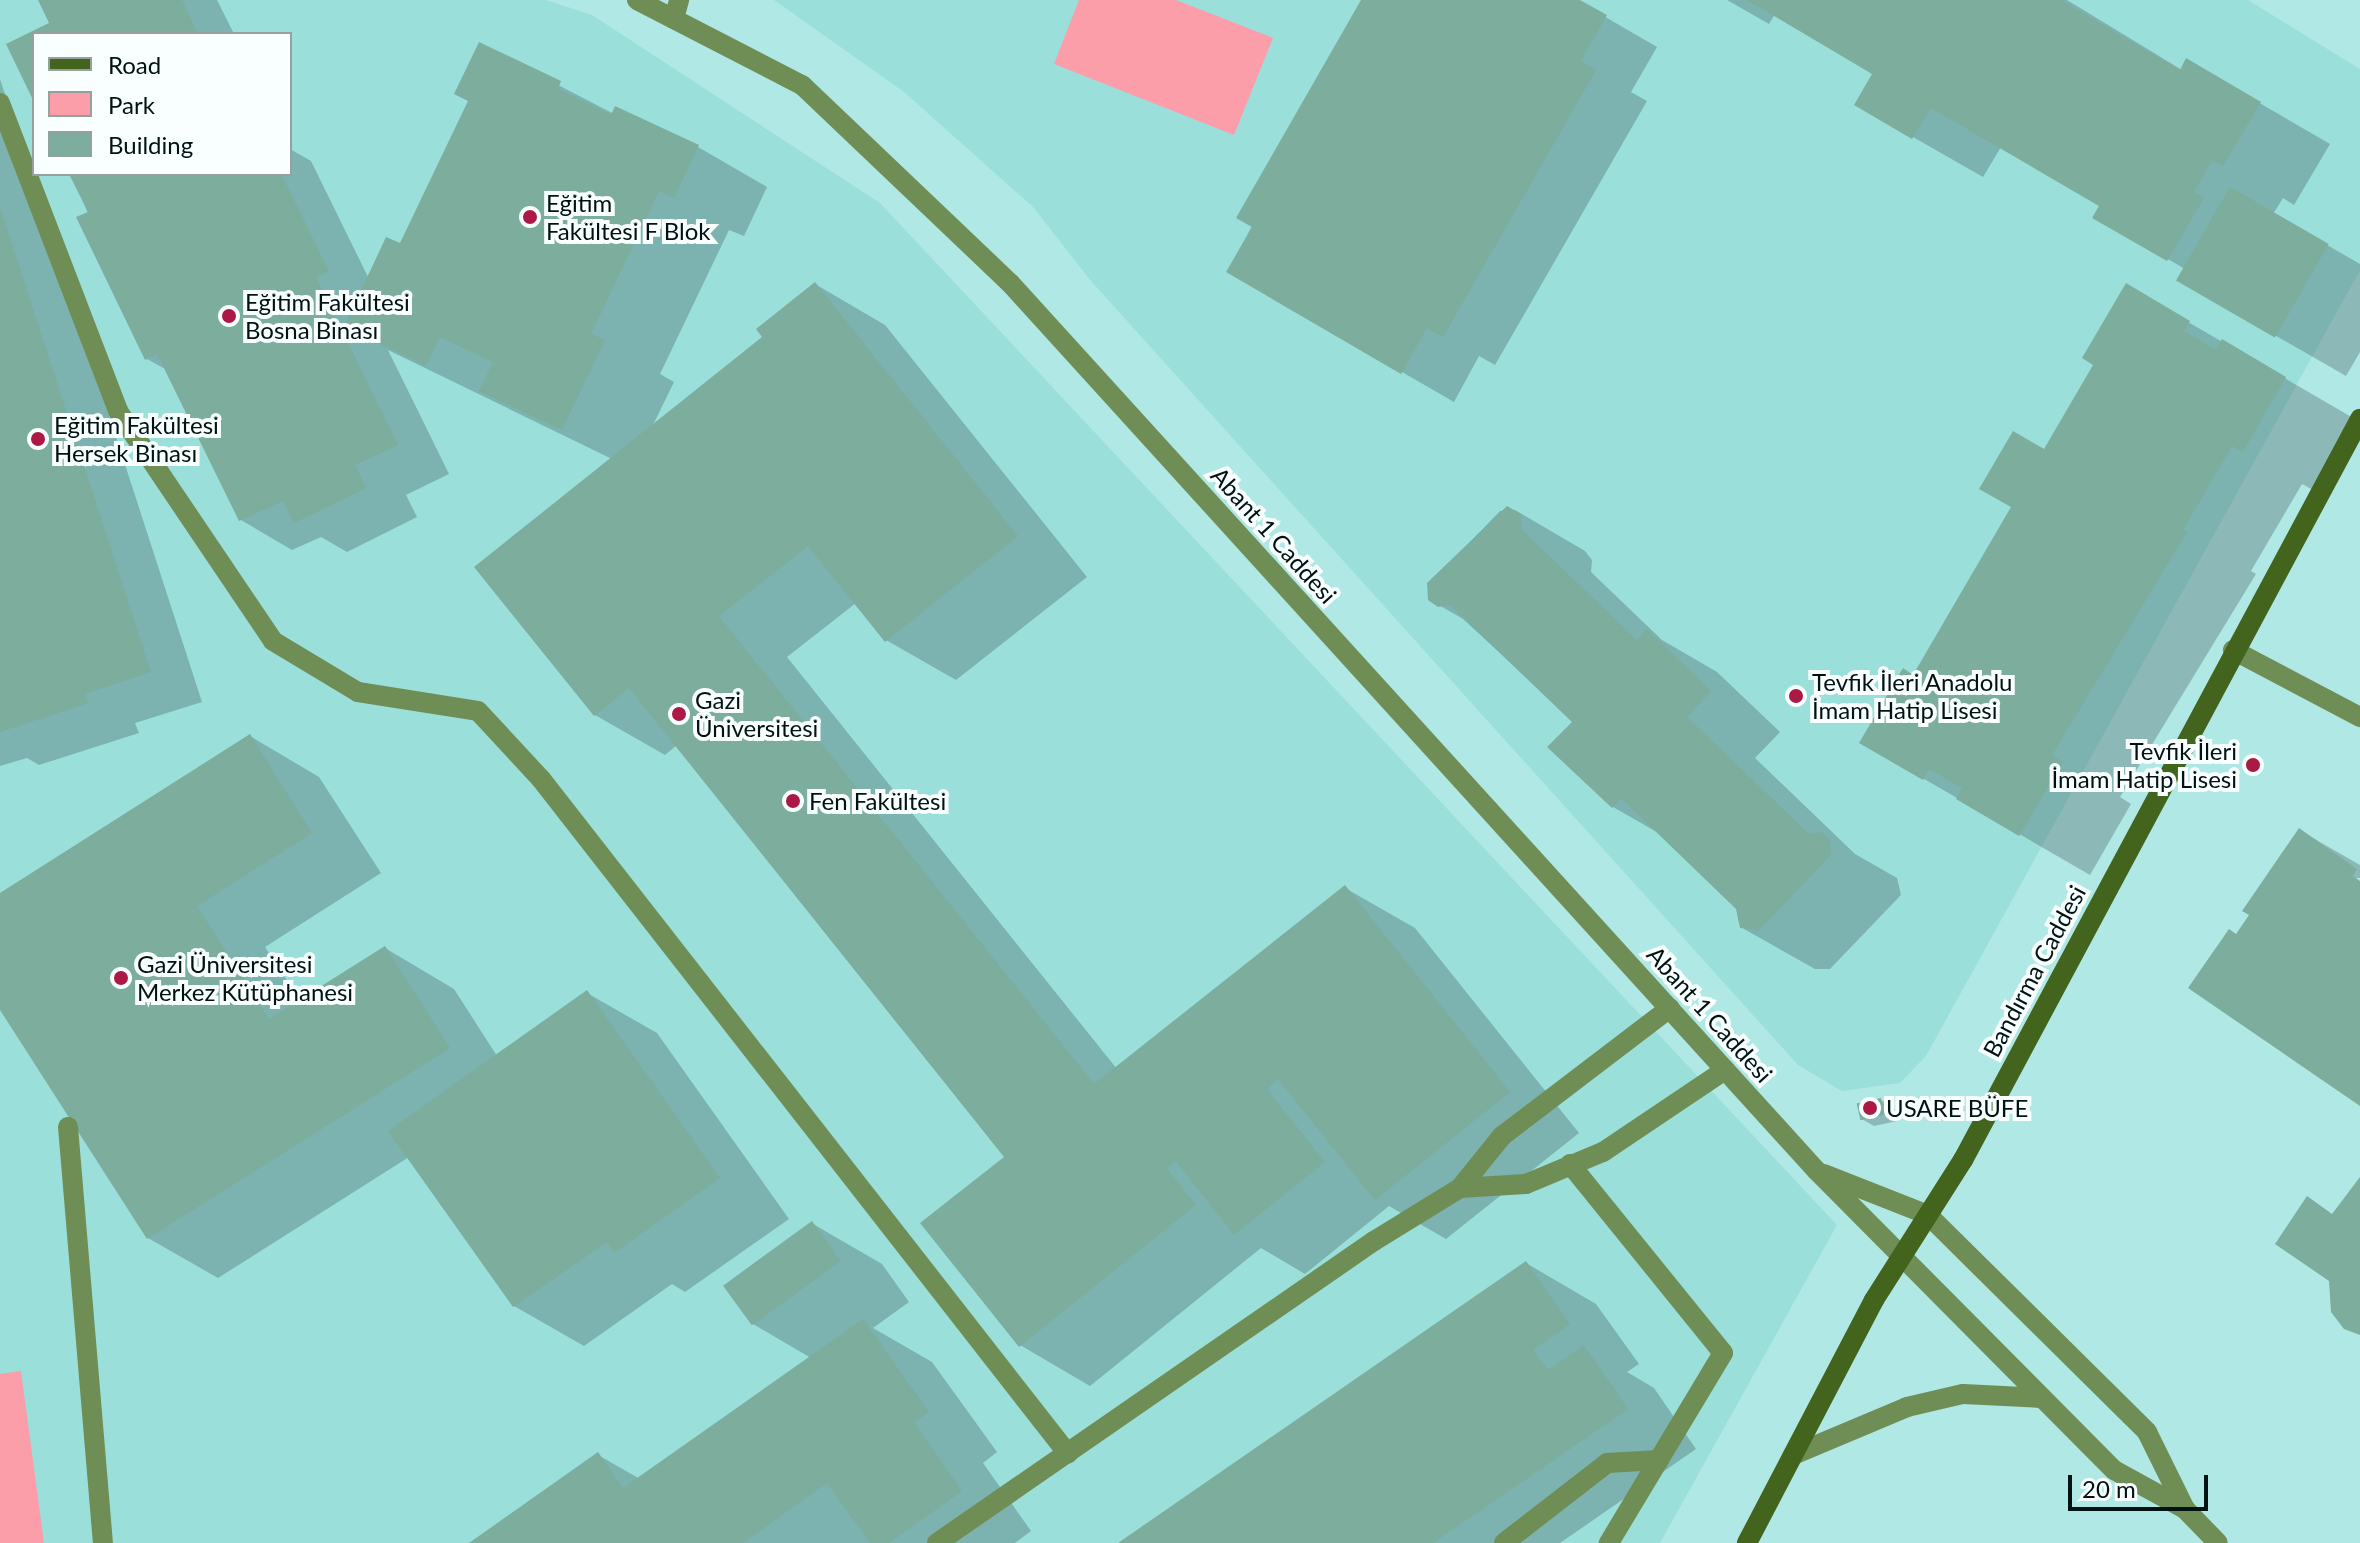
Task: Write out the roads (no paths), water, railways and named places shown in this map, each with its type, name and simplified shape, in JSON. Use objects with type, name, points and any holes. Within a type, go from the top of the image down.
[{"type":"main road","name":"Bandırma Caddesi","points":[[1747,1543],[1901,1258],[1963,1160],[2233,650],[2360,419]]},
{"type":"street","name":"Abant 1 Caddesi","points":[[637,0],[677,10],[802,85],[1010,283],[1817,1171],[2114,1470],[2185,1509],[2218,1543]]},
{"type":"street","points":[[0,103],[118,411],[273,641],[358,692],[478,711],[541,779],[1068,1454]]},
{"type":"street","points":[[2233,650],[2360,717]]},
{"type":"street","points":[[947,1540],[1374,1241],[1460,1188],[1502,1136],[1670,1008]]},
{"type":"street","points":[[1460,1188],[1526,1184],[1603,1152],[1725,1070]]},
{"type":"street","points":[[68,1127],[103,1543]]},
{"type":"street","points":[[1570,1164],[1723,1353],[1609,1543]]},
{"type":"street","name":"Abant 1 Caddesi","points":[[1817,1171],[1928,1215],[2147,1432],[2185,1509]]},
{"type":"street","points":[[1793,1455],[1907,1407],[1963,1394],[2042,1398]]},
{"type":"street","points":[[1504,1543],[1607,1463],[1659,1460]]},
{"type":"place","name":"Eğitim Fakültesi F Blok","points":[[530,217]]},
{"type":"place","name":"Eğitim Fakültesi Bosna Binası","points":[[229,316]]},
{"type":"place","name":"Eğitim Fakültesi Hersek Binası","points":[[38,439]]},
{"type":"place","name":"Tevfik İleri Anadolu İmam Hatip Lisesi","points":[[1796,696]]},
{"type":"place","name":"Gazi Üniversitesi","points":[[679,714]]},
{"type":"place","name":"Tevfik İleri İmam Hatip Lisesi","points":[[2253,765]]},
{"type":"place","name":"Fen Fakültesi","points":[[793,801]]},
{"type":"place","name":"Gazi Üniversitesi Merkez Kütüphanesi","points":[[121,978]]},
{"type":"place","name":"USARE BÜFE","points":[[1870,1108]]}]
